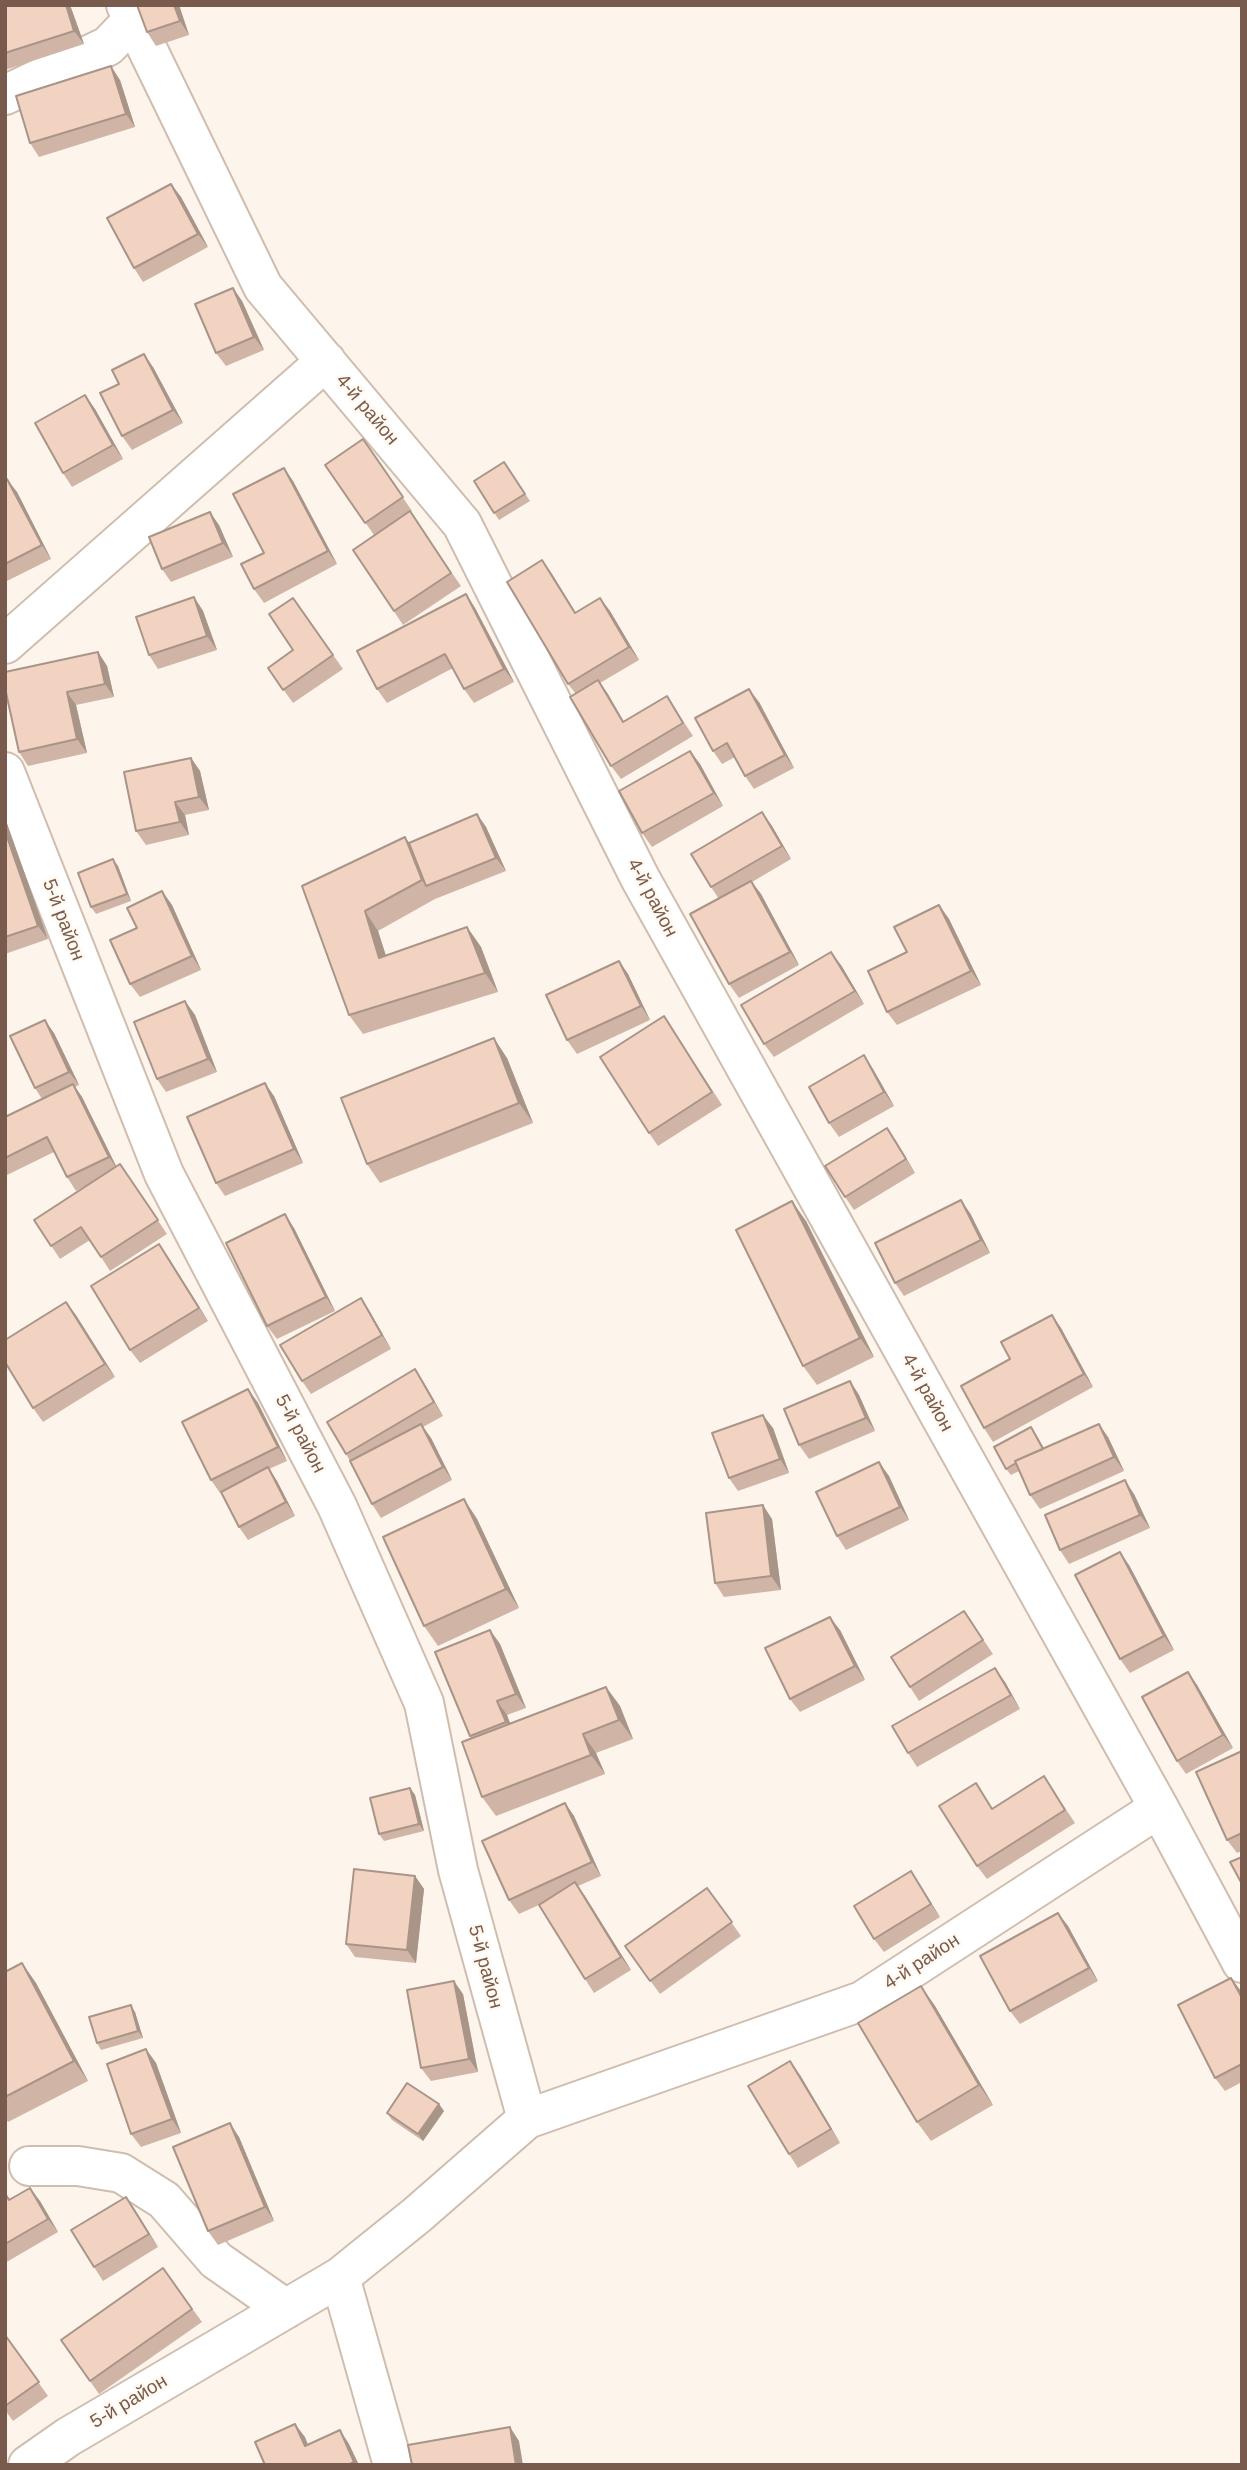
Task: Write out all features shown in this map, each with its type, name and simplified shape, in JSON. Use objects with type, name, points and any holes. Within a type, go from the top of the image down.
[{"type":"street","points":[[5,95],[108,46],[129,13]]},
{"type":"street","name":"4-й район","points":[[129,13],[263,287],[462,524],[640,878],[1159,1808],[1242,1963]]},
{"type":"street","points":[[5,644],[326,361]]},
{"type":"street","name":"5-й район","points":[[5,772],[164,1174],[337,1506],[424,1703],[458,1870],[527,2119]]},
{"type":"street","name":"4-й район","points":[[862,2001],[1159,1808]]},
{"type":"street","name":"5-й район","points":[[28,2465],[68,2437],[340,2277],[417,2215],[527,2119],[862,2001]]},
{"type":"street","points":[[29,2166],[78,2166],[121,2174],[164,2200],[216,2260],[286,2309]]},
{"type":"street","points":[[340,2277],[393,2465]]},
{"type":"building","points":[[5,5],[66,5],[74,31],[5,53]]},
{"type":"building","points":[[137,5],[174,5],[180,21],[147,32]]},
{"type":"building","points":[[111,66],[126,114],[30,143],[16,96]]},
{"type":"building","points":[[171,184],[198,234],[134,268],[107,218]]},
{"type":"building","points":[[233,288],[254,337],[216,353],[195,304]]},
{"type":"building","points":[[144,354],[173,410],[122,436],[100,393],[119,384],[112,370]]},
{"type":"building","points":[[85,395],[113,445],[63,473],[35,423]]},
{"type":"building","points":[[363,439],[403,497],[365,523],[325,465]]},
{"type":"building","points":[[504,462],[525,494],[494,513],[474,481]]},
{"type":"building","points":[[284,468],[328,551],[254,589],[241,564],[264,553],[233,494]]},
{"type":"building","points":[[7,479],[42,545],[5,564],[5,480]]},
{"type":"building","points":[[410,511],[451,573],[394,611],[353,550]]},
{"type":"building","points":[[210,512],[223,543],[162,569],[149,537]]},
{"type":"building","points":[[542,560],[575,613],[600,598],[629,647],[568,684],[507,582]]},
{"type":"building","points":[[466,594],[504,669],[464,689],[445,654],[377,689],[357,651]]},
{"type":"building","points":[[194,597],[207,636],[149,655],[136,617]]},
{"type":"building","points":[[293,598],[333,655],[283,690],[268,668],[293,650],[269,614]]},
{"type":"building","points":[[98,652],[105,684],[67,692],[77,739],[19,752],[5,688],[5,672]]},
{"type":"building","points":[[598,680],[623,722],[667,696],[683,723],[611,766],[570,697]]},
{"type":"building","points":[[749,689],[785,755],[745,776],[727,743],[713,751],[695,718]]},
{"type":"building","points":[[690,751],[714,793],[642,833],[619,791]]},
{"type":"building","points":[[191,758],[199,797],[175,802],[180,822],[136,831],[124,772]]},
{"type":"building","points":[[762,812],[782,846],[711,887],[691,854]]},
{"type":"building","points":[[477,814],[496,858],[426,886],[409,843]]},
{"type":"building","points":[[5,831],[38,926],[5,937]]},
{"type":"building","points":[[405,837],[422,880],[365,911],[379,958],[467,927],[485,973],[349,1015],[302,886]]},
{"type":"building","points":[[113,859],[127,894],[91,907],[78,873]]},
{"type":"building","points":[[751,881],[790,952],[729,984],[690,914]]},
{"type":"building","points":[[162,891],[192,956],[130,984],[110,940],[137,928],[127,908]]},
{"type":"building","points":[[939,905],[971,971],[887,1012],[868,971],[907,952],[894,927]]},
{"type":"building","points":[[831,952],[855,991],[764,1044],[741,1005]]},
{"type":"building","points":[[619,961],[641,1006],[567,1040],[546,995]]},
{"type":"building","points":[[185,1001],[208,1059],[157,1079],[134,1022]]},
{"type":"building","points":[[664,1016],[712,1092],[649,1133],[600,1057]]},
{"type":"building","points":[[45,1020],[69,1072],[35,1088],[10,1036]]},
{"type":"building","points":[[494,1038],[519,1103],[367,1164],[341,1098]]},
{"type":"building","points":[[864,1055],[884,1092],[829,1123],[809,1087]]},
{"type":"building","points":[[265,1083],[294,1149],[216,1183],[187,1117]]},
{"type":"building","points":[[73,1084],[109,1157],[67,1177],[47,1137],[5,1158],[5,1117]]},
{"type":"building","points":[[887,1128],[906,1159],[845,1197],[825,1166]]},
{"type":"building","points":[[120,1164],[158,1220],[101,1257],[81,1227],[51,1246],[34,1220]]},
{"type":"building","points":[[961,1200],[981,1240],[895,1283],[875,1243]]},
{"type":"building","points":[[792,1201],[860,1338],[803,1366],[736,1230]]},
{"type":"building","points":[[285,1214],[326,1297],[267,1326],[226,1243]]},
{"type":"building","points":[[159,1244],[199,1308],[130,1350],[91,1286]]},
{"type":"building","points":[[361,1298],[382,1335],[302,1381],[280,1345]]},
{"type":"building","points":[[66,1302],[105,1364],[33,1408],[5,1362],[5,1340]]},
{"type":"building","points":[[1052,1315],[1084,1374],[984,1428],[961,1386],[1010,1359],[1001,1342]]},
{"type":"building","points":[[415,1369],[434,1402],[346,1454],[327,1422]]},
{"type":"building","points":[[850,1381],[866,1418],[799,1445],[784,1409]]},
{"type":"building","points":[[248,1389],[278,1447],[211,1480],[182,1422]]},
{"type":"building","points":[[763,1415],[780,1459],[729,1478],[712,1433]]},
{"type":"building","points":[[421,1424],[443,1467],[372,1504],[350,1461]]},
{"type":"building","points":[[1099,1424],[1114,1457],[1030,1495],[1015,1461]]},
{"type":"building","points":[[1031,1427],[1043,1449],[1015,1461],[1016,1463],[1006,1469],[994,1447]]},
{"type":"building","points":[[879,1462],[900,1507],[837,1536],[816,1492]]},
{"type":"building","points":[[268,1467],[286,1502],[239,1527],[221,1492]]},
{"type":"building","points":[[1125,1480],[1140,1515],[1060,1550],[1045,1515]]},
{"type":"building","points":[[464,1499],[506,1589],[424,1626],[383,1537]]},
{"type":"building","points":[[763,1505],[771,1576],[715,1583],[706,1513]]},
{"type":"building","points":[[1120,1552],[1164,1636],[1120,1659],[1075,1575]]},
{"type":"building","points":[[964,1611],[983,1640],[910,1687],[891,1657]]},
{"type":"building","points":[[830,1617],[855,1666],[790,1699],[765,1648]]},
{"type":"building","points":[[490,1630],[516,1694],[497,1701],[506,1722],[470,1736],[435,1652]]},
{"type":"building","points":[[995,1668],[1011,1695],[908,1753],[892,1726]]},
{"type":"building","points":[[1188,1672],[1223,1735],[1177,1761],[1142,1697]]},
{"type":"building","points":[[606,1687],[619,1720],[583,1734],[591,1755],[482,1797],[462,1742]]},
{"type":"building","points":[[1242,1751],[1242,1833],[1227,1840],[1196,1772]]},
{"type":"building","points":[[1044,1776],[1065,1810],[977,1866],[939,1806],[976,1783],[992,1809]]},
{"type":"building","points":[[410,1788],[419,1824],[379,1834],[370,1798]]},
{"type":"building","points":[[565,1803],[592,1862],[509,1900],[482,1841]]},
{"type":"building","points":[[1242,1857],[1242,1884],[1230,1862]]},
{"type":"building","points":[[354,1869],[415,1876],[407,1950],[346,1944]]},
{"type":"building","points":[[911,1871],[931,1904],[874,1939],[854,1906]]},
{"type":"building","points":[[575,1882],[621,1957],[585,1979],[539,1905]]},
{"type":"building","points":[[707,1888],[732,1922],[650,1981],[625,1946]]},
{"type":"building","points":[[1058,1913],[1089,1968],[1010,2011],[980,1956]]},
{"type":"building","points":[[22,1963],[74,2061],[5,2097],[5,1972]]},
{"type":"building","points":[[1231,1978],[1242,1998],[1242,2064],[1215,2078],[1178,2005]]},
{"type":"building","points":[[454,1981],[469,2059],[421,2068],[407,1990]]},
{"type":"building","points":[[921,1986],[979,2085],[917,2122],[858,2023]]},
{"type":"building","points":[[131,2005],[138,2031],[97,2043],[89,2017]]},
{"type":"building","points":[[146,2049],[172,2119],[131,2134],[107,2064]]},
{"type":"building","points":[[790,2061],[831,2129],[789,2154],[748,2086]]},
{"type":"building","points":[[407,2083],[439,2104],[418,2134],[387,2113]]},
{"type":"building","points":[[230,2123],[265,2207],[208,2231],[173,2147]]},
{"type":"building","points":[[30,2188],[48,2219],[5,2244],[5,2194],[9,2200]]},
{"type":"building","points":[[126,2197],[149,2234],[94,2267],[71,2230]]},
{"type":"building","points":[[163,2268],[192,2309],[90,2381],[61,2340]]},
{"type":"building","points":[[5,2335],[39,2382],[5,2406]]},
{"type":"building","points":[[295,2424],[305,2446],[340,2430],[354,2462],[348,2465],[265,2465],[255,2442]]},
{"type":"building","points":[[510,2427],[516,2465],[412,2465],[408,2445]]}]
